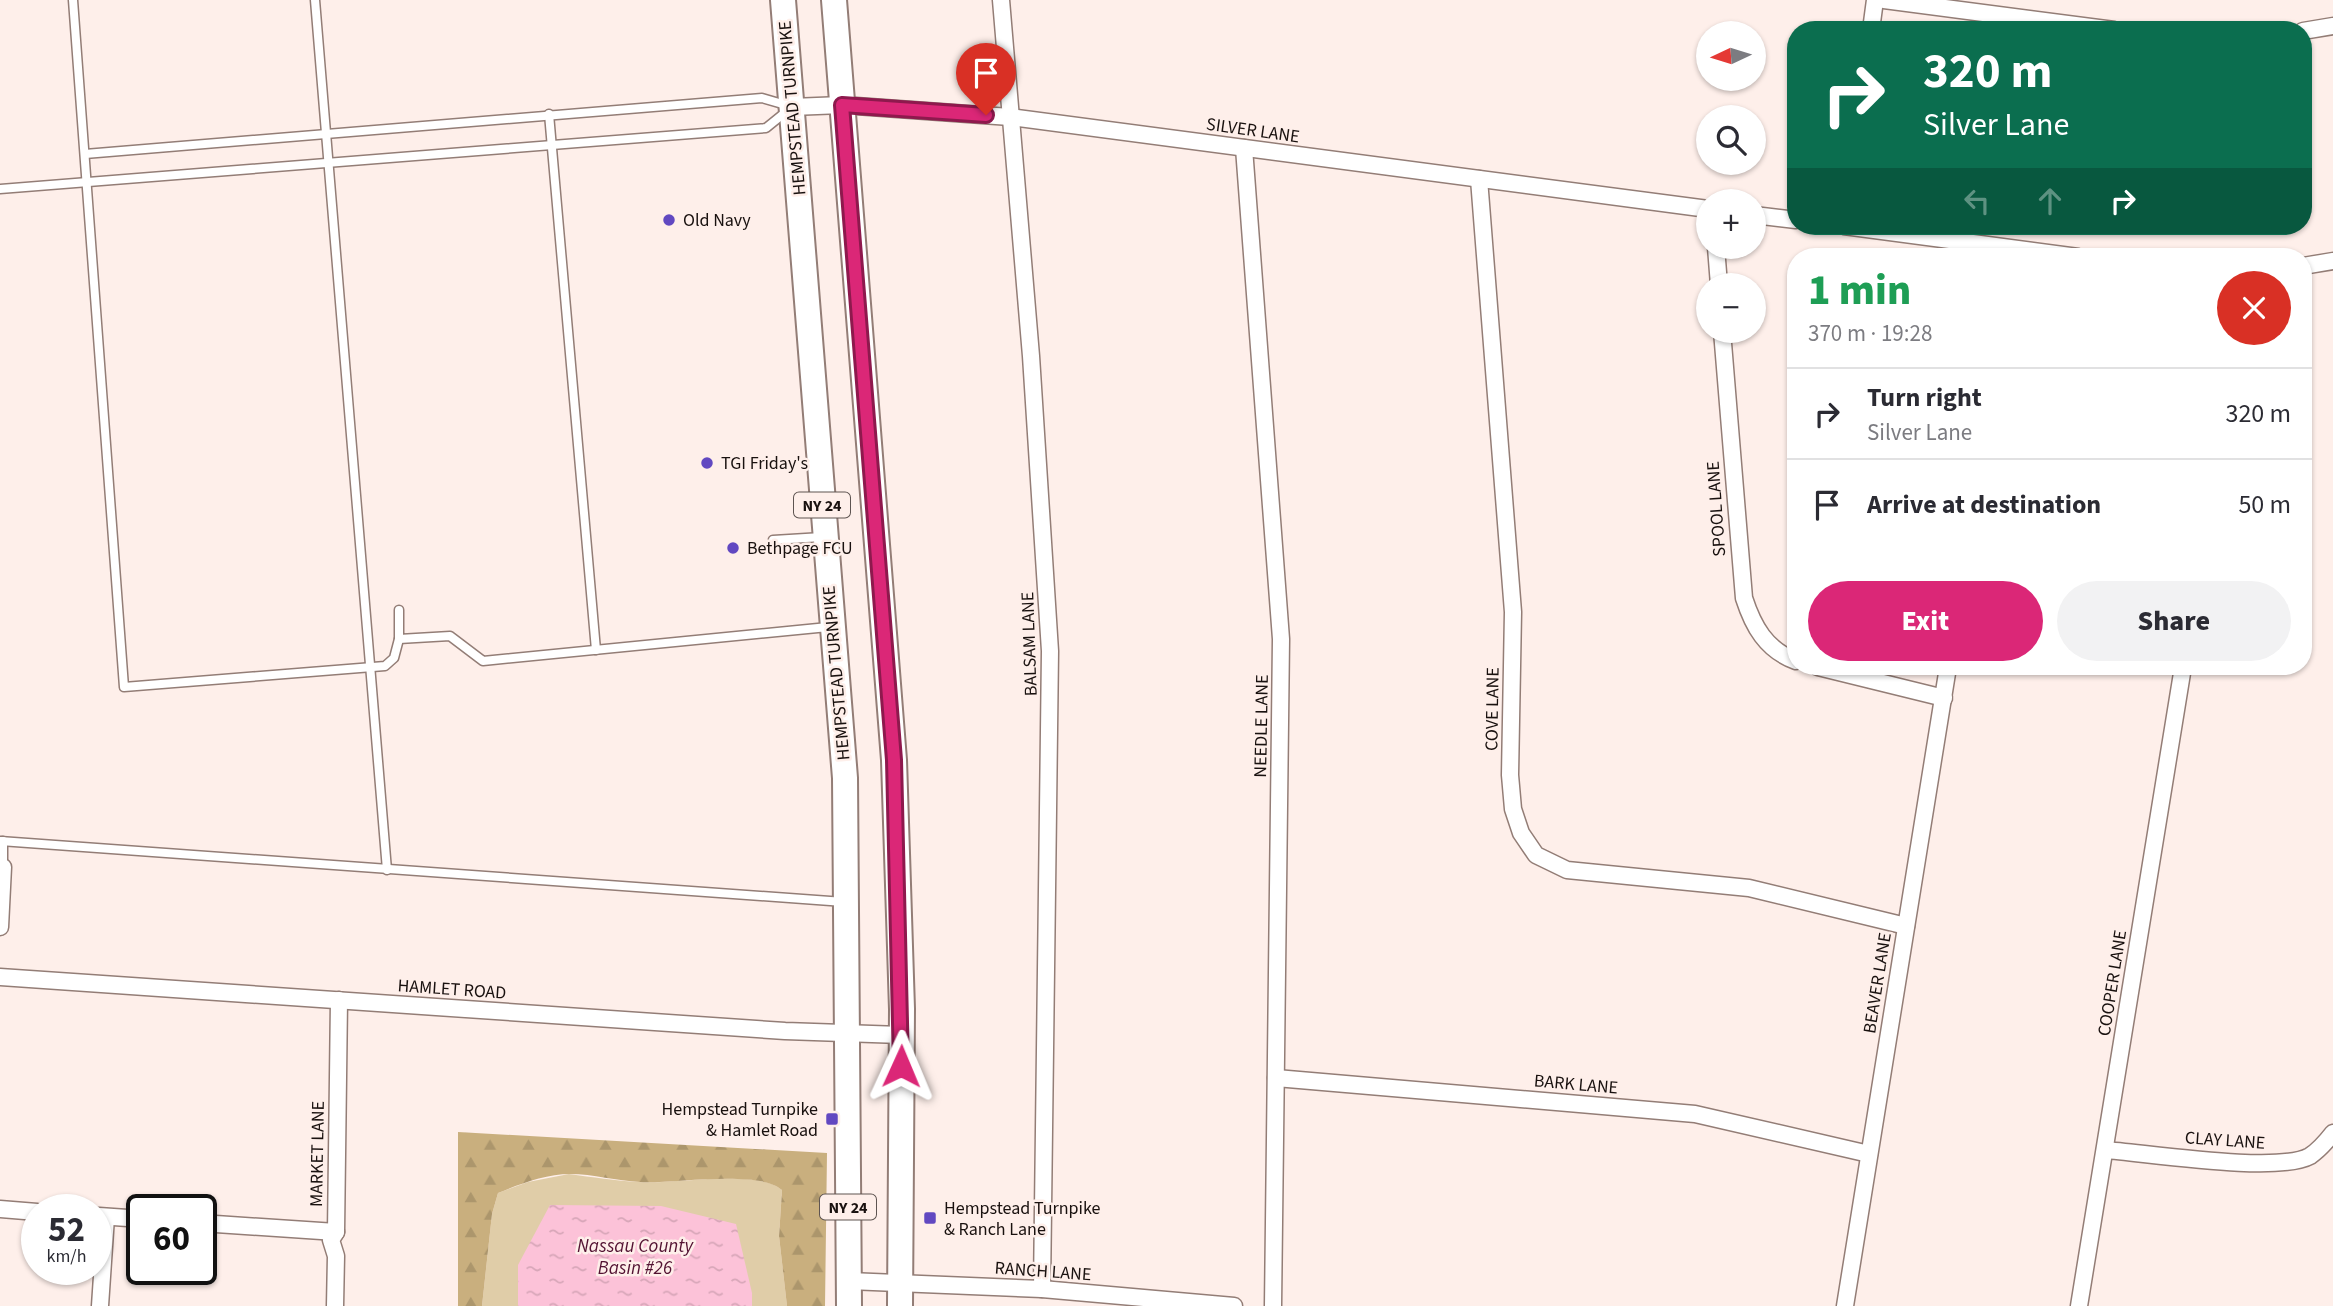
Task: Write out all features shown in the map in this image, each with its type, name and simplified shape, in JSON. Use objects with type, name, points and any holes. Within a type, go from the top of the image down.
[{"type":"main road","name":"HEMPSTEAD TURNPIKE","points":[[783,0],[845,778],[849,1306]]},
{"type":"main road","name":"NY 24","points":[[834,0],[894,760],[901,1035],[900,1294]]},
{"type":"street","name":"BALSAM LANE","points":[[1001,0],[1032,369],[1051,650],[1042,1289]]},
{"type":"street","points":[[1872,21],[1875,0]]},
{"type":"street","points":[[1884,0],[2045,21]]},
{"type":"street","points":[[2312,30],[2333,26]]},
{"type":"street","name":"SILVER LANE","points":[[792,107],[842,105],[1010,117],[1696,207]]},
{"type":"street","name":"NEEDLE LANE","points":[[1244,148],[1282,639],[1273,1306]]},
{"type":"street","name":"COVE LANE","points":[[1479,179],[1513,611],[1510,775],[1513,809],[1521,833],[1536,855],[1567,870],[1749,888],[1906,926]]},
{"type":"street","points":[[1766,216],[1787,219]]},
{"type":"street","points":[[1891,235],[1958,248]]},
{"type":"street","points":[[2312,264],[2333,261]]},
{"type":"street","name":"SPOOL LANE","points":[[1723,343],[1744,598],[1750,618],[1767,644],[1787,656]]},
{"type":"street","points":[[1851,675],[1944,698]]},
{"type":"street","name":"BEAVER LANE","points":[[1845,1306],[1947,675]]},
{"type":"street","name":"COOPER LANE","points":[[2079,1306],[2182,675]]},
{"type":"street","points":[[0,927],[3,867]]},
{"type":"street","name":"HAMLET ROAD","points":[[0,977],[901,1035]]},
{"type":"street","name":"MARKET LANE","points":[[335,1306],[336,1256],[331,1240],[336,1232],[339,1000]]},
{"type":"street","name":"BARK LANE","points":[[1276,1078],[1695,1114],[1869,1154]]},
{"type":"street","name":"CLAY LANE","points":[[2105,1150],[2291,1163],[2309,1157],[2333,1133]]},
{"type":"street","points":[[0,1209],[21,1211]]},
{"type":"street","points":[[217,1224],[336,1232]]},
{"type":"street","name":"RANCH LANE","points":[[849,1281],[900,1294],[1042,1289],[1234,1306]]},
{"type":"street","points":[[100,1285],[100,1306]]},
{"type":"lane","points":[[73,0],[124,687],[370,669],[389,664],[399,639],[399,610]]},
{"type":"lane","points":[[315,0],[387,870]]},
{"type":"lane","points":[[85,153],[762,99],[792,107]]},
{"type":"lane","points":[[0,189],[766,128],[792,107]]},
{"type":"lane","points":[[549,114],[596,650]]},
{"type":"lane","points":[[773,540],[824,536]]},
{"type":"lane","points":[[399,639],[450,636],[483,662],[831,626]]},
{"type":"lane","points":[[3,867],[2,841],[847,903]]},
{"type":"shaded area","points":[[569,1174],[639,1182],[754,1180],[770,1183],[782,1190],[779,1236],[787,1306],[482,1306],[492,1214],[498,1193],[528,1182]]},
{"type":"green space","points":[[458,1132],[827,1153],[825,1306],[787,1306],[779,1236],[782,1190],[771,1184],[736,1179],[640,1182],[561,1174],[498,1193],[492,1214],[482,1306],[458,1306]]},
{"type":"water","name":"Nassau County Basin #26","points":[[550,1205],[661,1206],[736,1224],[752,1293],[752,1306],[518,1306],[518,1265]]},
{"type":"place","name":"Old Navy","points":[[669,220]]},
{"type":"place","name":"TGI Friday's","points":[[707,463]]},
{"type":"place","name":"Bethpage FCU","points":[[733,548]]},
{"type":"place","name":"Hempstead Turnpike & Hamlet Road","points":[[832,1119]]},
{"type":"place","name":"Hempstead Turnpike & Ranch Lane","points":[[930,1218]]},
{"type":"route","points":[[901,1066],[902,1009],[894,760],[842,105],[986,115]]}]
